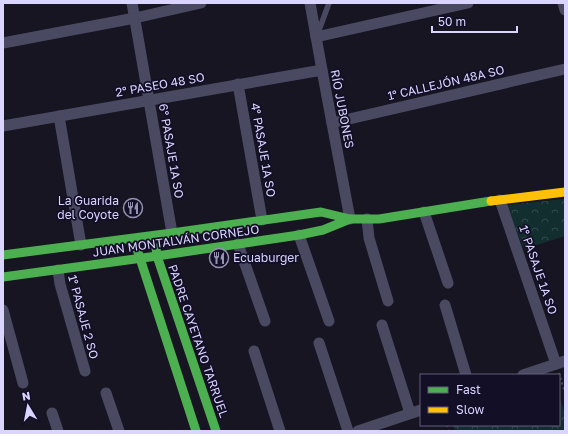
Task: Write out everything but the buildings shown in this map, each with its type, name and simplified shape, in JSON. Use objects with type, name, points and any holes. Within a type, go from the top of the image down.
[{"type":"street","name":"6° PASAJE 1A SO","points":[[132,3],[172,233]]},
{"type":"street","points":[[3,43],[135,18],[201,3]]},
{"type":"street","name":"RÍO JUBONES","points":[[310,3],[350,219]]},
{"type":"street","points":[[316,37],[468,3]]},
{"type":"street","points":[[563,3],[565,10]]},
{"type":"street","name":"1° CALLEJÓN 48A SO","points":[[332,123],[565,69]]},
{"type":"street","name":"2° PASEO 48 SO","points":[[3,126],[322,70]]},
{"type":"street","name":"4° PASAJE 1A SO","points":[[238,84],[262,220]]},
{"type":"street","points":[[59,116],[81,245]]},
{"type":"street","name":"JUAN MONTALVÁN CORNEJO","points":[[3,255],[321,212],[350,219],[379,219],[500,200],[565,192]]},
{"type":"street","name":"1° PASAJE 1A SO","points":[[500,200],[561,362]]},
{"type":"street","points":[[424,212],[448,283]]},
{"type":"street","name":"JUAN MONTALVÁN CORNEJO","points":[[3,277],[299,235],[323,230],[350,219]]},
{"type":"street","points":[[367,219],[369,238],[388,301]]},
{"type":"street","name":"PADRE CAYETANO TARRUEL","points":[[154,235],[157,256],[216,431]]},
{"type":"street","points":[[299,235],[329,321]]},
{"type":"street","points":[[134,238],[196,431]]},
{"type":"street","points":[[238,244],[265,321]]},
{"type":"street","name":"1° PASAJE 2 SO","points":[[58,270],[60,284],[85,371]]},
{"type":"street","points":[[445,305],[466,374]]},
{"type":"street","points":[[3,310],[23,384]]},
{"type":"street","points":[[358,431],[416,411],[382,325]]},
{"type":"street","points":[[319,343],[348,431]]},
{"type":"street","points":[[254,351],[280,431]]},
{"type":"street","points":[[526,374],[561,362]]},
{"type":"street","points":[[106,393],[119,431]]},
{"type":"street","points":[[52,413],[58,431]]},
{"type":"lane","points":[[316,37],[330,3]]},
{"type":"path","points":[[561,362],[565,393]]},
{"type":"green space","points":[[565,199],[565,236],[524,249],[506,205]]},
{"type":"green space","points":[[560,398],[565,414],[565,431],[455,431],[453,426],[560,426]]},
{"type":"traffic: fast","points":[[3,255],[321,212],[350,219],[379,219],[491,201]]},
{"type":"traffic: fast","points":[[3,277],[299,235],[323,230],[350,219]]},
{"type":"traffic: fast","points":[[156,248],[157,256],[216,431]]},
{"type":"traffic: fast","points":[[137,249],[196,431]]},
{"type":"traffic: slow","points":[[491,201],[565,192]]},
{"type":"place","name":"La Guarida del Coyote","points":[[133,208]]},
{"type":"place","name":"Ecuaburger","points":[[219,258]]}]
